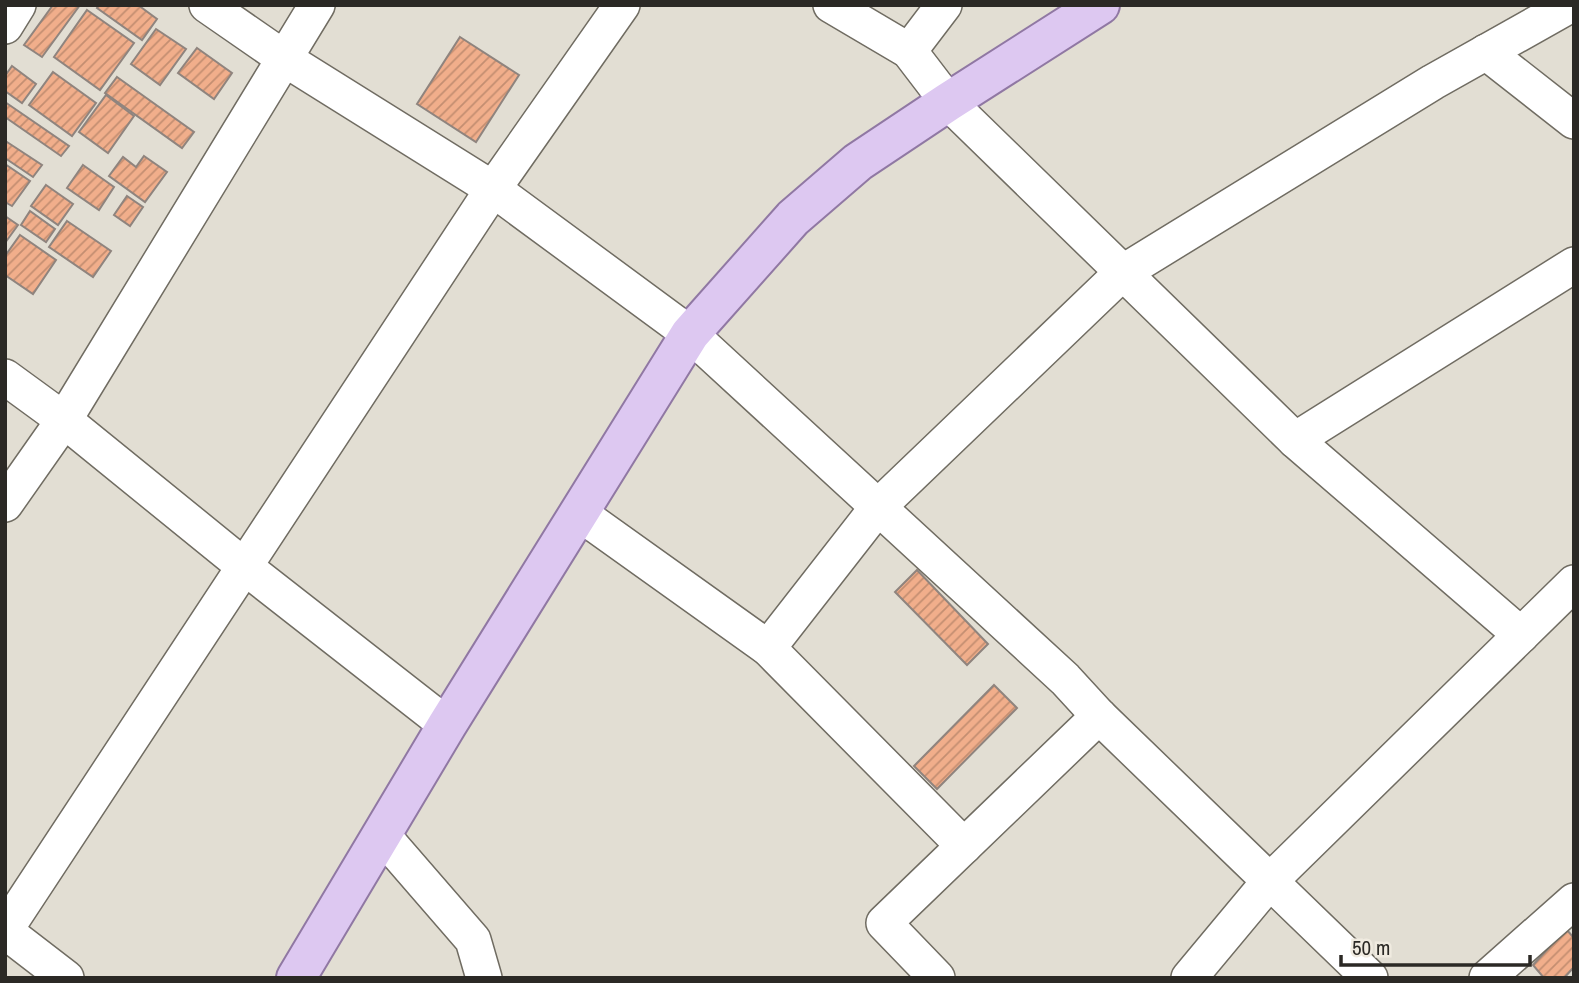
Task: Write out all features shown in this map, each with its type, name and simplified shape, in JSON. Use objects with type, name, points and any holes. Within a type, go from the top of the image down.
[{"type":"main road","points":[[296,978],[447,725],[690,334],[793,218],[858,162],[1100,5]]},
{"type":"street","points":[[5,26],[18,5]]},
{"type":"street","points":[[207,5],[285,59],[493,189],[690,334],[1065,679],[1099,716],[1370,978]]},
{"type":"street","points":[[5,504],[64,421],[317,5]]},
{"type":"street","points":[[66,978],[5,930],[493,189],[622,5]]},
{"type":"street","points":[[831,5],[909,51],[948,102],[1295,440],[1521,635]]},
{"type":"street","points":[[909,51],[944,5]]},
{"type":"street","points":[[768,648],[878,507],[1122,273],[1433,82],[1570,5]]},
{"type":"street","points":[[1486,52],[1574,121]]},
{"type":"street","points":[[1295,440],[1574,264]]},
{"type":"street","points":[[5,377],[447,725]]},
{"type":"street","points":[[579,513],[768,648],[964,846]]},
{"type":"street","points":[[1189,978],[1269,882],[1574,583]]},
{"type":"street","points":[[937,978],[884,923],[1099,716]]},
{"type":"street","points":[[382,835],[473,940],[484,978]]},
{"type":"street","points":[[1487,978],[1574,901]]},
{"type":"building","points":[[53,5],[80,5],[42,57],[24,45]]},
{"type":"building","points":[[99,5],[138,5],[157,19],[142,40],[97,8]]},
{"type":"building","points":[[87,10],[134,43],[100,90],[54,57]]},
{"type":"building","points":[[156,29],[186,49],[160,85],[131,64]]},
{"type":"building","points":[[460,37],[519,75],[476,142],[417,104]]},
{"type":"building","points":[[197,48],[232,73],[214,99],[178,73]]},
{"type":"building","points":[[12,66],[36,84],[22,103],[5,91],[5,76]]},
{"type":"building","points":[[53,72],[96,103],[72,136],[29,105]]},
{"type":"building","points":[[117,77],[194,132],[182,148],[105,93]]},
{"type":"building","points":[[106,95],[134,116],[108,153],[79,132]]},
{"type":"building","points":[[5,102],[69,146],[61,156],[5,117]]},
{"type":"building","points":[[7,142],[42,165],[33,177],[5,158]]},
{"type":"building","points":[[144,156],[167,172],[145,202],[109,176],[123,157],[136,167]]},
{"type":"building","points":[[5,164],[30,181],[12,206],[5,202]]},
{"type":"building","points":[[83,165],[114,187],[99,210],[67,188]]},
{"type":"building","points":[[46,185],[73,204],[58,225],[31,206]]},
{"type":"building","points":[[127,196],[143,207],[130,226],[114,215]]},
{"type":"building","points":[[30,211],[55,229],[46,242],[21,225]]},
{"type":"building","points":[[5,216],[18,225],[5,243]]},
{"type":"building","points":[[67,221],[111,251],[93,277],[49,247]]},
{"type":"building","points":[[20,235],[56,260],[33,294],[5,275],[5,256]]},
{"type":"building","points":[[917,570],[988,644],[967,665],[895,592]]},
{"type":"building","points":[[994,685],[1017,708],[937,789],[914,766]]},
{"type":"building","points":[[1566,929],[1574,938],[1574,967],[1564,978],[1544,978],[1533,965]]}]
